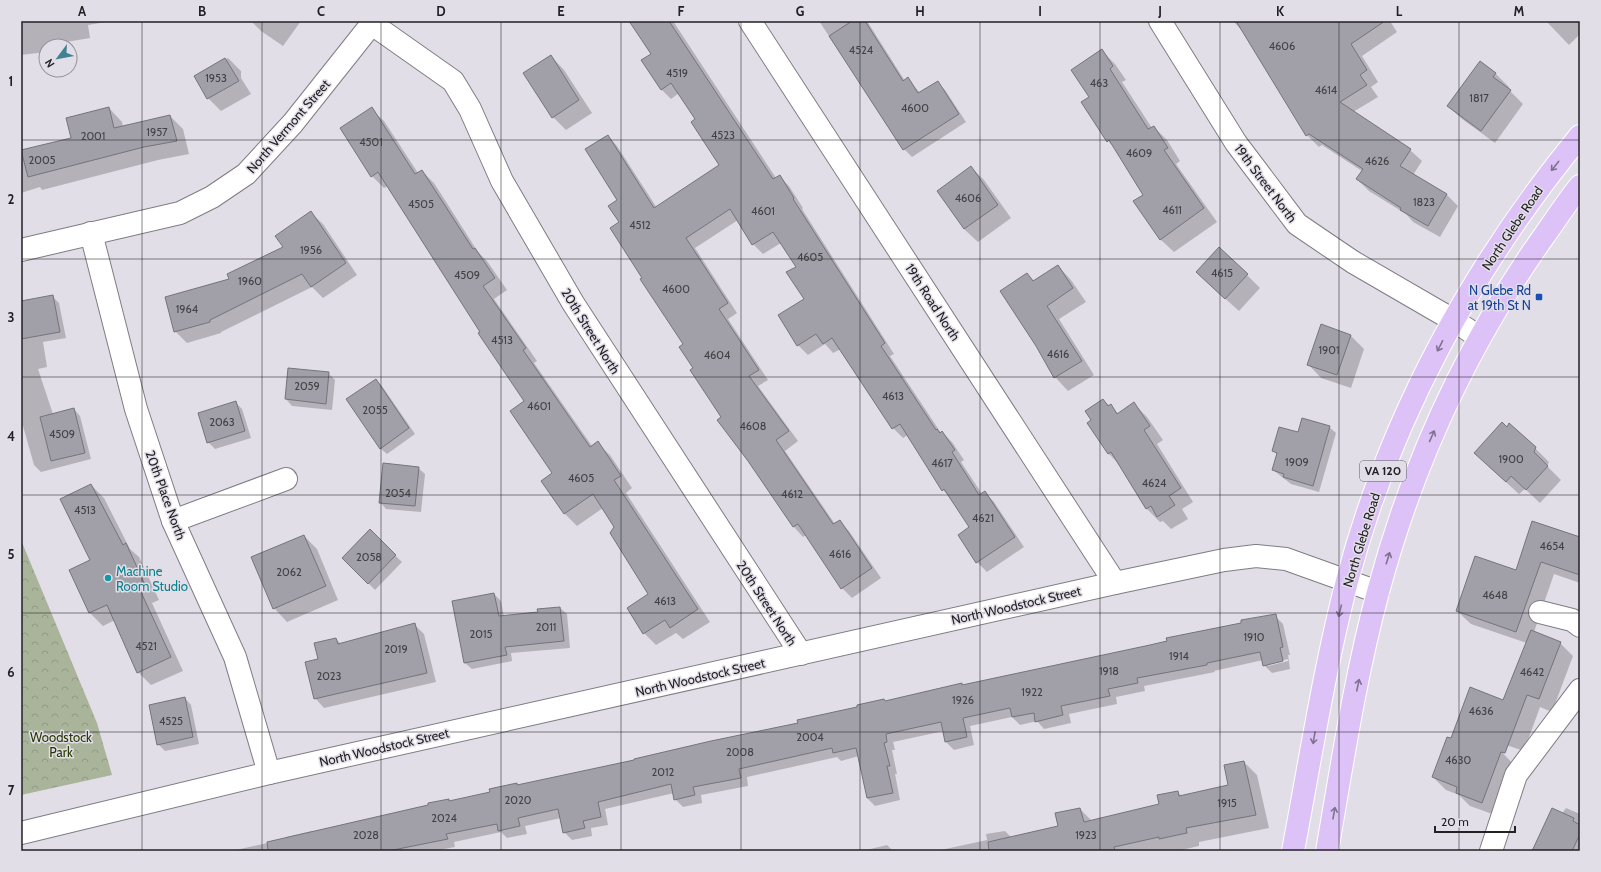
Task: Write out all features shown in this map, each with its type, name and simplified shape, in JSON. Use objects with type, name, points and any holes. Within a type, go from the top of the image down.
[{"type":"main road","name":"North Glebe Road","points":[[1293,851],[1330,658],[1347,581],[1367,514],[1394,442],[1422,380],[1453,320],[1502,240],[1547,176],[1580,136]]},
{"type":"main road","name":"VA 120","points":[[1327,851],[1350,723],[1378,592],[1400,519],[1426,449],[1479,337],[1526,261],[1580,186]]},
{"type":"street","name":"19th Road North","points":[[750,21],[1115,583]]},
{"type":"street","name":"19th Street North","points":[[1160,21],[1236,143],[1297,224],[1353,262],[1453,320],[1479,337]]},
{"type":"street","name":"North Vermont Street","points":[[21,250],[180,213],[212,198],[246,174],[293,124],[373,22]]},
{"type":"street","name":"20th Street North","points":[[373,22],[453,81],[470,109],[502,181],[573,303],[801,654]]},
{"type":"street","name":"20th Place North","points":[[91,233],[136,408],[173,521],[235,656],[269,773]]},
{"type":"street","points":[[173,521],[286,479]]},
{"type":"street","name":"North Woodstock Street","points":[[21,833],[269,773],[1115,583],[1224,560],[1256,556],[1286,559],[1378,592]]},
{"type":"street","points":[[1540,612],[1572,620],[1580,626]]},
{"type":"street","points":[[1491,851],[1516,775],[1580,690]]},
{"type":"green space","name":"Woodstock Park","points":[[21,540],[97,723],[112,775],[21,795]]},
{"type":"building","points":[[629,21],[669,21],[773,179],[780,175],[794,198],[793,199],[885,343],[881,346],[936,430],[937,429],[940,433],[942,431],[955,450],[952,452],[979,495],[985,491],[1015,537],[976,563],[958,535],[969,527],[944,489],[942,491],[900,424],[892,429],[832,338],[823,344],[816,334],[797,346],[778,315],[804,299],[786,272],[796,267],[773,232],[752,245],[730,209],[686,238],[728,303],[719,309],[759,370],[749,376],[789,431],[776,440],[833,524],[840,520],[872,568],[841,589],[798,524],[793,527],[748,461],[717,420],[721,417],[690,370],[693,368],[679,347],[683,344],[640,279],[642,278],[610,228],[619,222],[608,206],[617,200],[585,149],[608,135],[654,208],[719,165],[691,122],[695,119],[671,83],[661,90],[641,60],[651,54]]},
{"type":"building","points":[[852,21],[865,21],[903,81],[908,77],[918,93],[938,81],[959,114],[903,150],[829,36]]},
{"type":"building","points":[[1236,21],[1385,21],[1351,44],[1367,70],[1360,75],[1367,85],[1340,102],[1411,149],[1400,166],[1447,194],[1428,226],[1400,210],[1401,208],[1356,179],[1363,169],[1309,134],[1306,136]]},
{"type":"building","points":[[1102,49],[1113,66],[1110,69],[1148,129],[1154,126],[1168,148],[1164,150],[1204,208],[1160,240],[1133,201],[1143,195],[1109,140],[1107,142],[1081,102],[1089,97],[1071,70]]},
{"type":"building","points":[[551,55],[579,100],[552,118],[523,73]]},
{"type":"building","points":[[225,58],[239,81],[207,99],[194,76]]},
{"type":"building","points":[[1480,61],[1496,73],[1493,77],[1511,90],[1481,131],[1447,106]]},
{"type":"building","points":[[109,107],[114,128],[170,115],[177,141],[144,147],[28,177],[21,150],[71,138],[66,118]]},
{"type":"building","points":[[372,107],[415,174],[422,170],[473,249],[475,248],[495,278],[483,286],[526,348],[523,350],[590,447],[598,441],[621,476],[614,480],[698,609],[670,628],[665,620],[643,634],[627,608],[648,594],[610,533],[614,527],[593,494],[564,514],[541,481],[552,473],[510,411],[524,401],[478,333],[480,332],[378,172],[371,177],[340,128]]},
{"type":"building","points":[[971,166],[998,205],[964,229],[937,191]]},
{"type":"building","points":[[311,211],[346,263],[311,287],[302,274],[210,320],[210,322],[174,332],[165,297],[229,279],[227,274],[283,247],[275,236]]},
{"type":"building","points":[[1219,247],[1248,274],[1225,299],[1196,272]]},
{"type":"building","points":[[1058,265],[1073,288],[1047,306],[1082,361],[1054,378],[1036,346],[1000,291],[1027,273],[1033,281]]},
{"type":"building","points":[[53,295],[60,332],[21,339],[21,301]]},
{"type":"building","points":[[1321,324],[1351,335],[1337,375],[1307,365]]},
{"type":"building","points":[[288,368],[329,372],[326,404],[285,399]]},
{"type":"building","points":[[376,379],[409,428],[380,449],[346,399]]},
{"type":"building","points":[[1103,399],[1108,406],[1111,404],[1117,414],[1134,402],[1150,426],[1144,430],[1181,488],[1169,496],[1175,505],[1157,517],[1151,506],[1146,509],[1111,452],[1108,454],[1087,423],[1091,420],[1085,411]]},
{"type":"building","points":[[236,401],[245,431],[207,443],[198,413]]},
{"type":"building","points":[[74,408],[85,453],[51,461],[40,417]]},
{"type":"building","points":[[1302,418],[1330,426],[1313,486],[1283,477],[1284,474],[1272,470],[1277,453],[1272,451],[1279,427],[1298,432]]},
{"type":"building","points":[[1502,422],[1507,427],[1509,423],[1536,447],[1534,452],[1548,466],[1526,490],[1511,476],[1506,482],[1474,453]]},
{"type":"building","points":[[383,463],[419,467],[415,506],[379,503]]},
{"type":"building","points":[[91,484],[123,545],[126,543],[146,587],[140,590],[171,657],[137,673],[107,605],[89,613],[69,570],[90,560],[60,499]]},
{"type":"building","points":[[1532,521],[1580,537],[1580,575],[1541,562],[1516,632],[1456,611],[1475,556],[1516,570]]},
{"type":"building","points":[[370,529],[396,555],[368,584],[342,558]]},
{"type":"building","points":[[304,535],[326,586],[273,609],[251,557]]},
{"type":"building","points":[[494,593],[499,616],[538,612],[537,609],[560,607],[564,641],[505,647],[507,655],[464,663],[452,601]]},
{"type":"building","points":[[1276,614],[1283,647],[1280,648],[1283,661],[1263,666],[1260,652],[1207,663],[1207,665],[1137,678],[1138,683],[1108,689],[1110,696],[1061,706],[1063,715],[1035,722],[1034,713],[1012,717],[1010,708],[963,718],[967,737],[945,742],[941,722],[886,734],[887,742],[884,743],[890,766],[887,766],[893,793],[867,798],[856,748],[833,753],[832,748],[739,769],[741,778],[693,787],[695,795],[674,800],[671,784],[598,802],[601,817],[583,821],[585,828],[563,833],[558,809],[518,818],[520,826],[498,831],[497,824],[446,834],[448,839],[388,851],[268,851],[267,842],[428,805],[428,803],[449,799],[449,801],[490,792],[489,789],[517,783],[517,785],[798,723],[797,720],[857,707],[857,705],[884,699],[885,701],[962,683],[962,685],[1150,645],[1167,641],[1166,638],[1241,623],[1241,620]]},
{"type":"building","points":[[415,623],[427,673],[314,699],[305,662],[318,659],[314,643],[336,638],[338,644]]},
{"type":"building","points":[[1531,630],[1561,642],[1539,699],[1527,695],[1505,753],[1501,752],[1482,803],[1456,793],[1457,787],[1432,777],[1447,737],[1451,738],[1470,687],[1503,700]]},
{"type":"building","points":[[185,697],[193,737],[157,745],[149,705]]},
{"type":"building","points":[[1244,761],[1256,815],[1186,828],[1187,833],[1159,839],[1159,837],[1114,847],[1115,851],[989,851],[988,842],[1058,826],[1055,813],[1080,808],[1084,822],[1159,804],[1157,795],[1178,791],[1179,796],[1228,785],[1224,765]]},
{"type":"building","points":[[1552,808],[1574,818],[1573,821],[1580,825],[1580,834],[1572,851],[1532,851]]},
{"type":"place","name":"N Glebe Rd at 19th St N","points":[[1539,297]]},
{"type":"place","name":"Machine Room Studio","points":[[108,578]]}]
